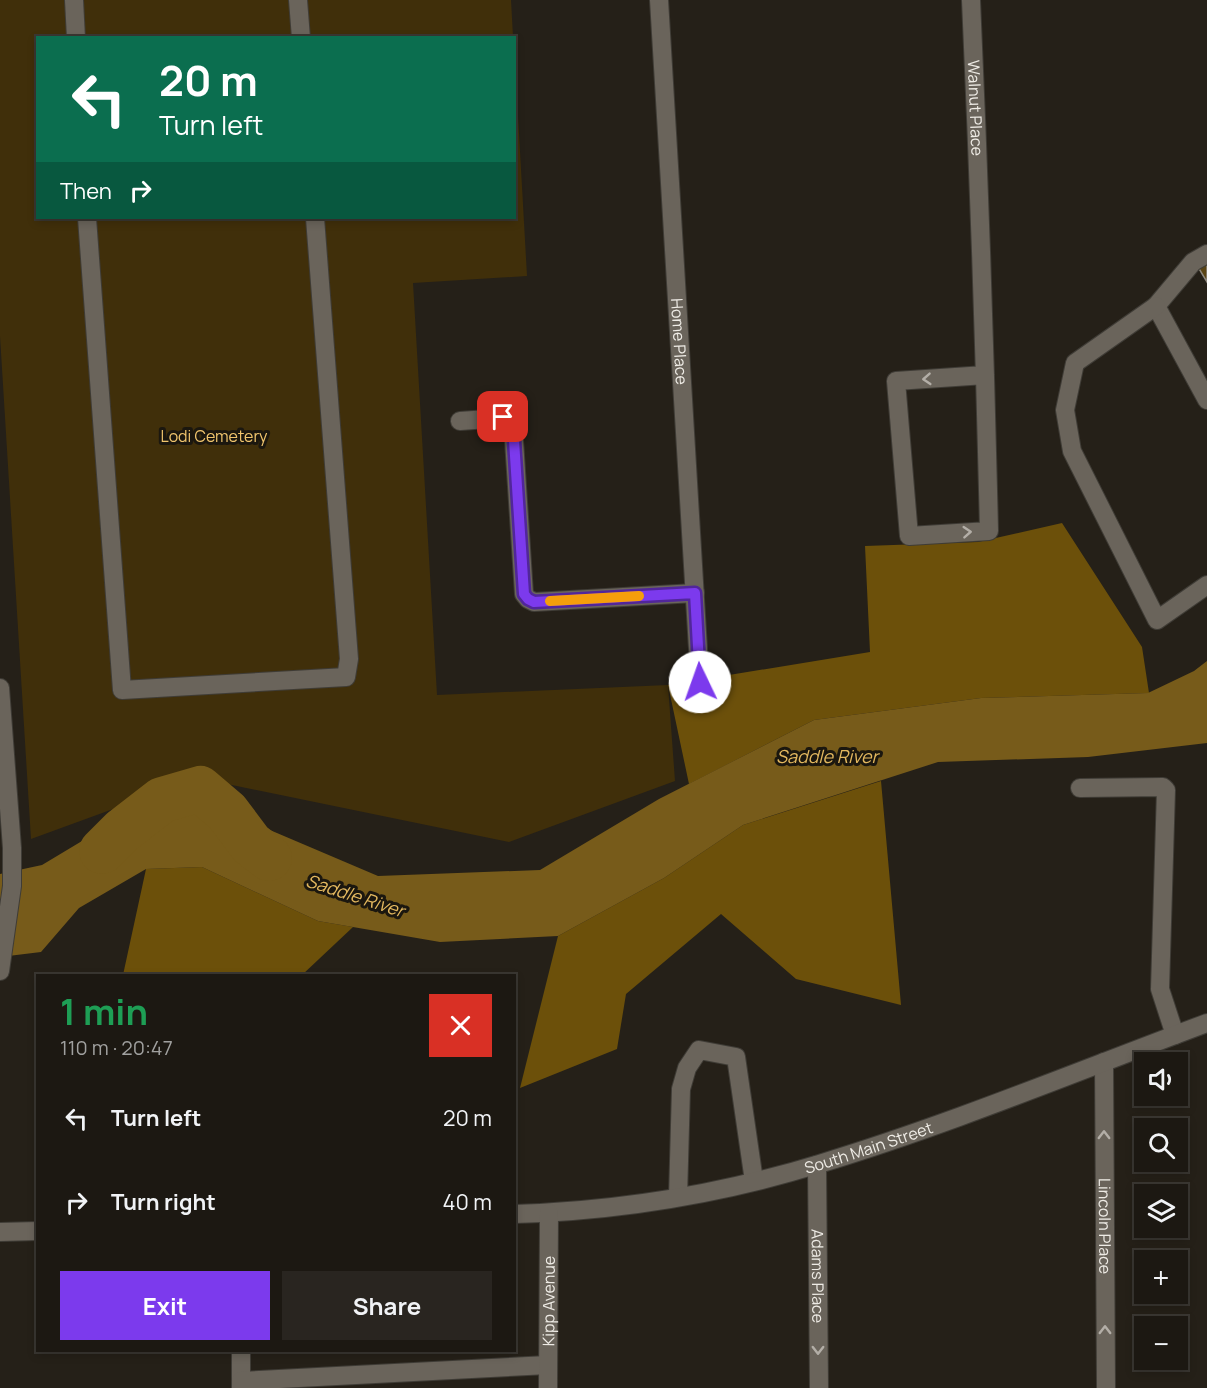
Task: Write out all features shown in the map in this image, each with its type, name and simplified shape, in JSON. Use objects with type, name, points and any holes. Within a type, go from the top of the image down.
[{"type":"street","points":[[74,0],[76,36]]},
{"type":"street","points":[[298,0],[301,36]]},
{"type":"street","name":"Home Place","points":[[659,0],[700,682]]},
{"type":"street","name":"Walnut Place","points":[[971,0],[981,216],[989,531],[909,536],[896,381],[985,375]]},
{"type":"street","points":[[87,219],[122,690],[346,677],[349,659],[315,219]]},
{"type":"street","points":[[1207,254],[1193,262],[1156,306],[1075,363],[1065,410],[1072,451],[1158,620],[1207,585]]},
{"type":"street","points":[[1156,306],[1207,400]]},
{"type":"street","points":[[460,421],[503,417],[510,420],[513,425],[524,594],[528,599],[534,602],[695,593]]},
{"type":"street","points":[[0,688],[12,848],[12,886],[1,964]]},
{"type":"street","points":[[1080,788],[1163,787],[1166,790],[1160,989],[1175,1035]]},
{"type":"street","name":"South Main Street","points":[[516,1214],[637,1204],[754,1181],[817,1165],[949,1122],[1207,1023]]},
{"type":"street","points":[[678,1197],[681,1089],[687,1068],[699,1050],[736,1057],[754,1181]]},
{"type":"street","name":"Lincoln Place","points":[[1104,1062],[1106,1388]]},
{"type":"street","name":"Adams Place","points":[[817,1165],[819,1388]]},
{"type":"street","name":"Kipp Avenue","points":[[548,1388],[549,1213]]},
{"type":"street","points":[[0,1232],[36,1231]]},
{"type":"street","points":[[241,1352],[241,1384],[304,1378],[548,1365]]},
{"type":"green space","name":"Lodi Cemetery","points":[[0,0],[511,0],[513,36],[36,36],[36,219],[516,219],[516,80],[527,276],[413,283],[437,695],[668,685],[675,781],[509,842],[198,778],[31,839],[0,336]]},
{"type":"shaded area","points":[[1062,523],[1142,647],[1149,693],[981,698],[814,720],[689,784],[668,685],[870,652],[865,546],[978,542]]},
{"type":"shaded area","points":[[881,781],[901,1005],[796,979],[721,914],[626,994],[617,1049],[520,1088],[558,936],[664,878],[743,825]]},
{"type":"shaded area","points":[[202,867],[318,921],[353,927],[303,974],[123,974],[146,869]]},
{"type":"water","name":"Saddle River","points":[[1207,661],[1207,743],[1088,757],[938,762],[743,825],[664,878],[558,936],[440,942],[318,921],[202,867],[146,869],[79,908],[41,952],[0,957],[0,874],[42,865],[97,832],[159,805],[211,805],[378,876],[540,870],[659,799],[814,720],[981,698],[1148,693],[1194,671]]},
{"type":"building","points":[[1207,262],[1207,282],[1198,267]]},
{"type":"waterway","name":"Saddle River","points":[[102,851],[122,831],[162,800],[200,789],[227,812],[251,844],[269,858]]},
{"type":"slow traffic","points":[[550,601],[639,596]]},
{"type":"route","points":[[503,417],[510,420],[513,425],[524,594],[534,602],[695,593],[700,682]]}]
